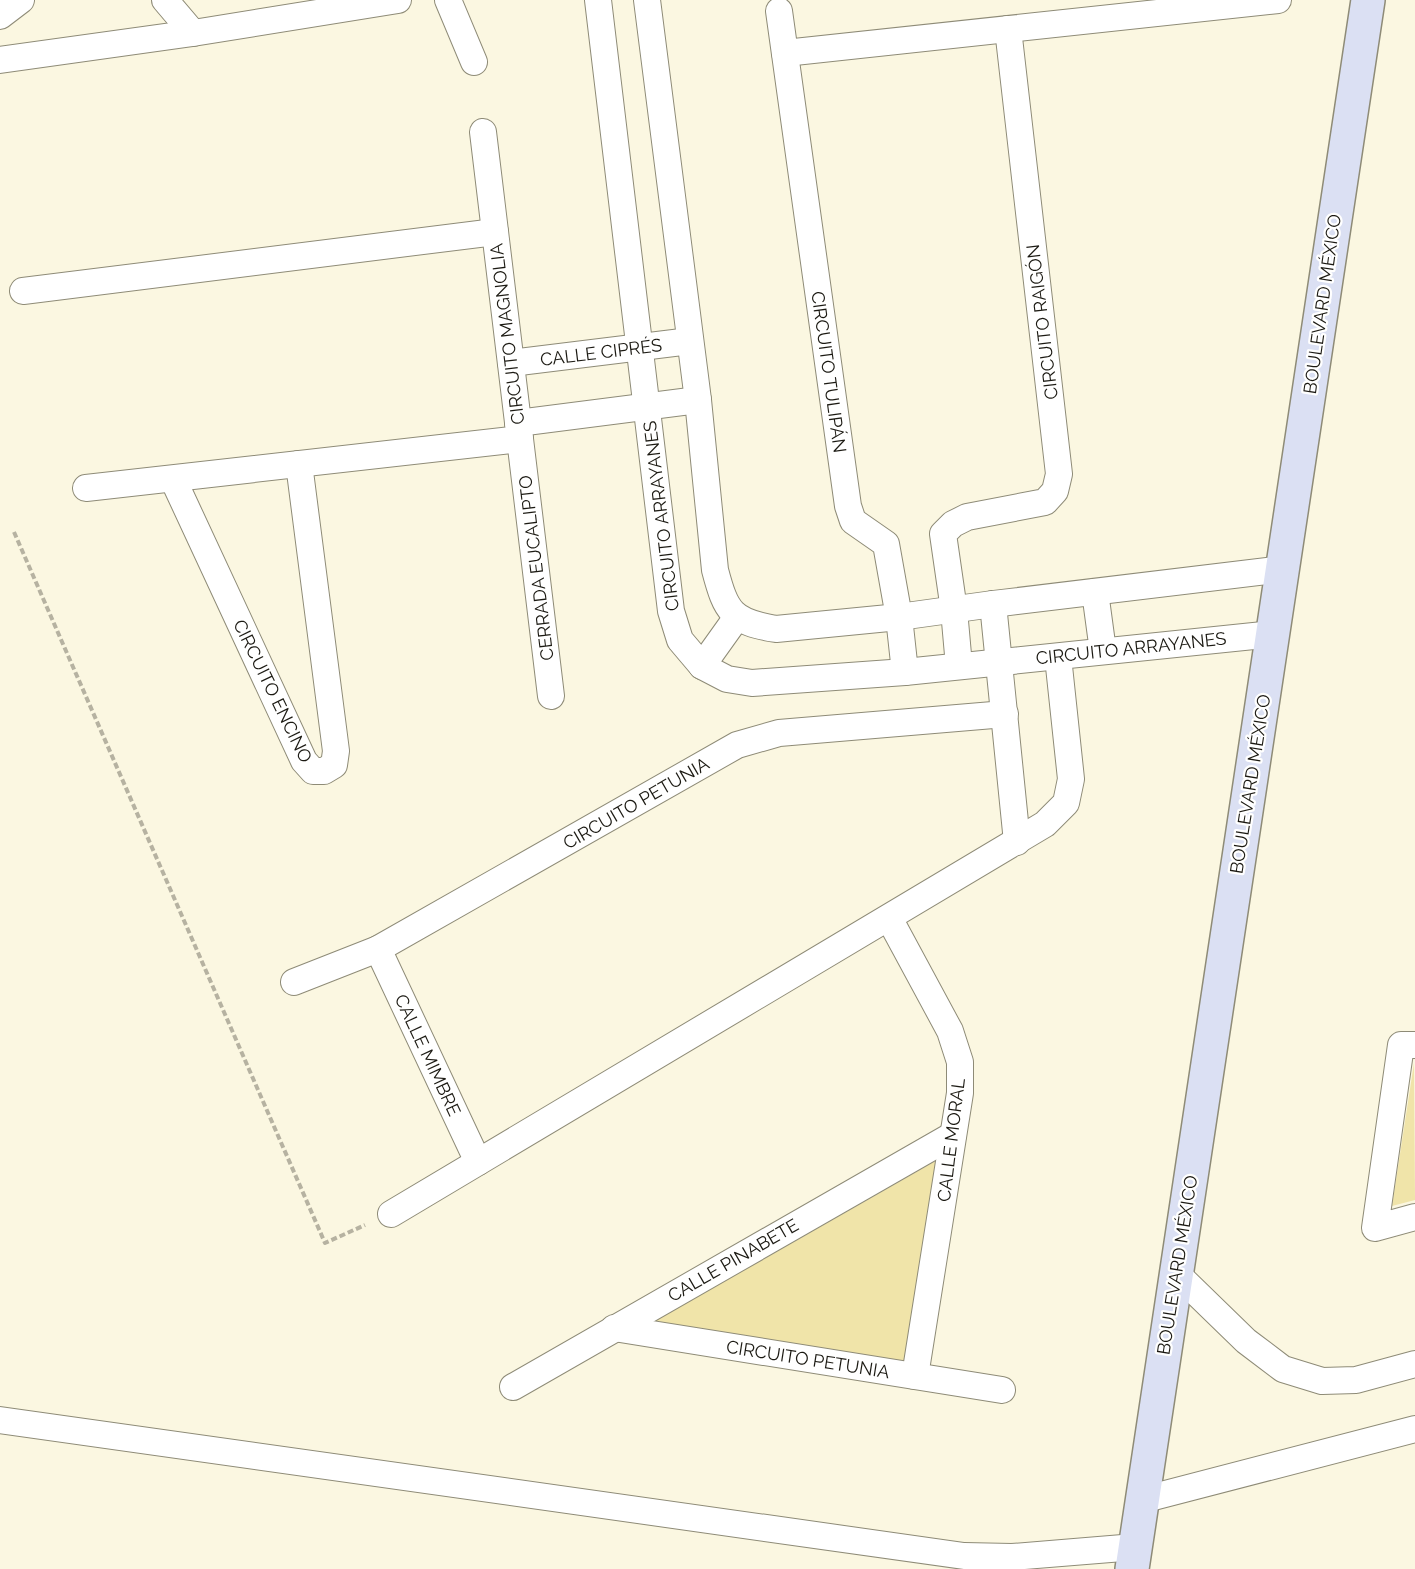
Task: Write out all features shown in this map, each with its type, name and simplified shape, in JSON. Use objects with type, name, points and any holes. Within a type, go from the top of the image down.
[{"type":"main road","name":"BOULEVARD MÉXICO","points":[[1134,1558],[1368,0]]},
{"type":"street","points":[[0,16],[21,0]]},
{"type":"street","points":[[165,0],[193,33]]},
{"type":"street","points":[[0,60],[193,33],[398,0]]},
{"type":"street","points":[[448,0],[474,62]]},
{"type":"street","name":"CIRCUITO ARRAYANES","points":[[598,0],[671,611],[680,640],[702,666],[727,679],[752,683],[905,672],[1273,634]]},
{"type":"street","points":[[647,0],[698,400],[715,570],[722,596],[737,617],[751,625],[776,629],[899,617],[1283,569]]},
{"type":"street","points":[[785,53],[1278,0]]},
{"type":"street","name":"CIRCUITO TULIPÁN","points":[[779,11],[848,506],[853,522],[886,544],[899,617],[905,672]]},
{"type":"street","name":"CIRCUITO RAIGÓN","points":[[954,610],[943,534],[953,524],[967,517],[1045,502],[1055,491],[1059,474],[1008,29]]},
{"type":"street","points":[[483,132],[495,232]]},
{"type":"street","name":"CIRCUITO MAGNOLIA","points":[[23,291],[495,232],[519,431],[299,464],[86,488]]},
{"type":"street","name":"CALLE CIPRÉS","points":[[511,363],[690,341]]},
{"type":"street","points":[[519,431],[698,400]]},
{"type":"street","name":"CERRADA EUCALIPTO","points":[[519,431],[551,696]]},
{"type":"street","name":"CIRCUITO ENCINO","points":[[173,479],[304,760],[313,771],[324,771],[334,765],[336,751],[299,464]]},
{"type":"street","points":[[1095,592],[1103,651]]},
{"type":"street","points":[[993,604],[1017,842]]},
{"type":"street","points":[[954,610],[959,666]]},
{"type":"street","points":[[702,666],[737,617]]},
{"type":"street","points":[[391,1214],[1045,824],[1066,803],[1071,779],[1058,657]]},
{"type":"street","name":"CIRCUITO PETUNIA","points":[[294,982],[378,949],[737,745],[779,734],[1005,714]]},
{"type":"street","name":"CALLE MORAL","points":[[889,918],[950,1031],[960,1062],[960,1093],[915,1377]]},
{"type":"street","name":"CALLE MIMBRE","points":[[378,949],[478,1162]]},
{"type":"street","points":[[1415,1045],[1401,1045],[1375,1228],[1415,1216]]},
{"type":"street","name":"CALLE PINABETE","points":[[513,1387],[953,1135]]},
{"type":"street","points":[[1176,1273],[1246,1341],[1283,1369],[1322,1381],[1356,1380],[1415,1364]]},
{"type":"street","name":"CIRCUITO PETUNIA","points":[[614,1328],[1002,1390]]},
{"type":"street","points":[[0,1420],[964,1556],[1134,1558]]},
{"type":"street","points":[[1142,1500],[1415,1429]]},
{"type":"path","points":[[14,532],[325,1243],[391,1214]]},
{"type":"shaded area","points":[[1414,1063],[1415,1200],[1392,1206]]},
{"type":"shaded area","points":[[939,1159],[908,1365],[653,1322]]}]
